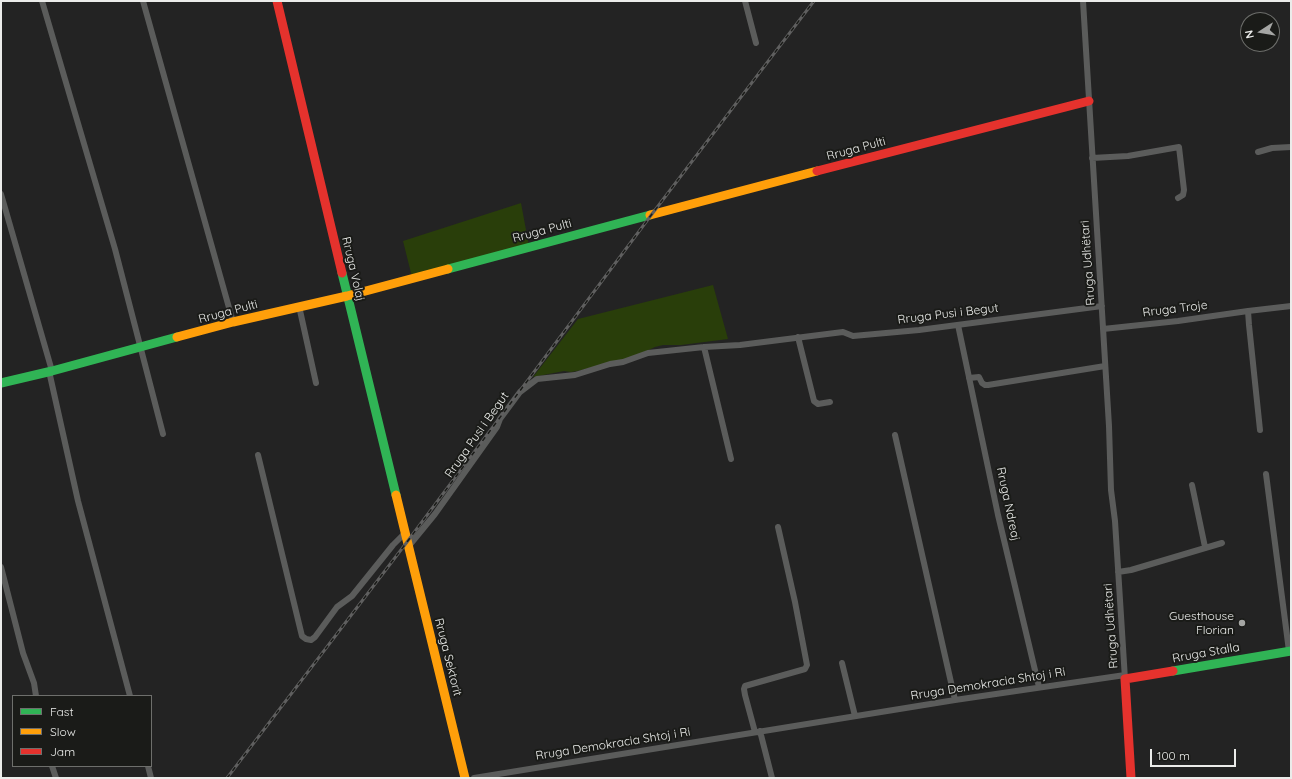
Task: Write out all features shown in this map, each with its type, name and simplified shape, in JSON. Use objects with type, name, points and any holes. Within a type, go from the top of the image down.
[{"type":"street","points":[[42,1],[116,249],[163,434]]},
{"type":"street","points":[[143,1],[233,322]]},
{"type":"street","name":"Rruga Volaj","points":[[276,1],[407,541]]},
{"type":"street","points":[[745,1],[756,42]]},
{"type":"street","name":"Rruga Udhëtari","points":[[1083,1],[1109,428],[1111,490],[1115,521],[1125,677]]},
{"type":"street","name":"Rruga Pulti","points":[[1,383],[233,322],[347,296],[652,214],[1089,101]]},
{"type":"street","points":[[1092,158],[1128,156],[1179,146],[1184,190],[1183,195],[1178,198]]},
{"type":"street","points":[[1258,152],[1272,148],[1291,147]]},
{"type":"street","points":[[1,194],[51,371],[78,501],[130,695]]},
{"type":"street","points":[[299,306],[316,383]]},
{"type":"street","name":"Rruga Pusi i Begut","points":[[258,455],[301,632],[303,637],[311,640],[315,637],[337,607],[352,596],[393,545],[407,541],[435,514],[520,392],[537,379],[575,375],[610,364],[623,362],[645,354],[704,347],[740,345],[843,332],[853,336],[958,325],[1102,306]]},
{"type":"street","name":"Rruga Troje","points":[[1103,329],[1291,306]]},
{"type":"street","points":[[1248,311],[1248,325],[1260,430]]},
{"type":"street","name":"Rruga Ndreaj","points":[[958,325],[998,515],[1039,687]]},
{"type":"street","points":[[798,337],[814,401],[818,404],[830,402]]},
{"type":"street","points":[[704,347],[731,459]]},
{"type":"street","points":[[970,378],[979,377],[982,383],[988,385],[1105,366]]},
{"type":"street","points":[[895,435],[955,700]]},
{"type":"street","points":[[1266,474],[1290,651]]},
{"type":"street","points":[[1192,485],[1205,547]]},
{"type":"street","points":[[772,778],[745,695],[745,686],[798,672],[805,669],[807,665],[797,609],[778,527]]},
{"type":"street","name":"Rruga Sektorit","points":[[407,541],[465,778]]},
{"type":"street","name":"Rruga Udhëtari","points":[[1118,572],[1132,570],[1222,543]]},
{"type":"street","points":[[1,567],[23,653],[34,683],[36,695]]},
{"type":"street","name":"Rruga Stalla","points":[[1125,677],[1290,651]]},
{"type":"street","points":[[842,662],[855,716]]},
{"type":"street","points":[[1125,677],[1131,778]]},
{"type":"street","name":"Rruga Demokracia Shtoj i Ri","points":[[474,778],[955,700],[1039,687],[1125,677]]},
{"type":"street","points":[[52,767],[56,778]]},
{"type":"street","points":[[148,767],[151,778]]},
{"type":"green space","points":[[521,203],[529,246],[412,277],[403,241]]},
{"type":"green space","points":[[713,285],[728,339],[681,345],[663,345],[655,347],[632,358],[577,371],[564,371],[533,377],[578,319]]},
{"type":"railway","points":[[227,778],[407,542],[652,214],[814,1]]},
{"type":"traffic: fast","points":[[448,269],[650,215]]},
{"type":"traffic: fast","points":[[342,273],[396,495]]},
{"type":"traffic: fast","points":[[1,383],[52,371],[177,337]]},
{"type":"traffic: fast","points":[[1173,671],[1291,651]]},
{"type":"traffic: slow","points":[[650,215],[817,171]]},
{"type":"traffic: slow","points":[[177,337],[233,322],[347,296],[448,269]]},
{"type":"traffic: slow","points":[[396,495],[465,778]]},
{"type":"traffic: jam","points":[[277,1],[342,273]]},
{"type":"traffic: jam","points":[[817,171],[1089,101]]},
{"type":"traffic: jam","points":[[1131,778],[1125,679],[1173,671]]},
{"type":"place","name":"Guesthouse Florian","points":[[1242,623]]}]
